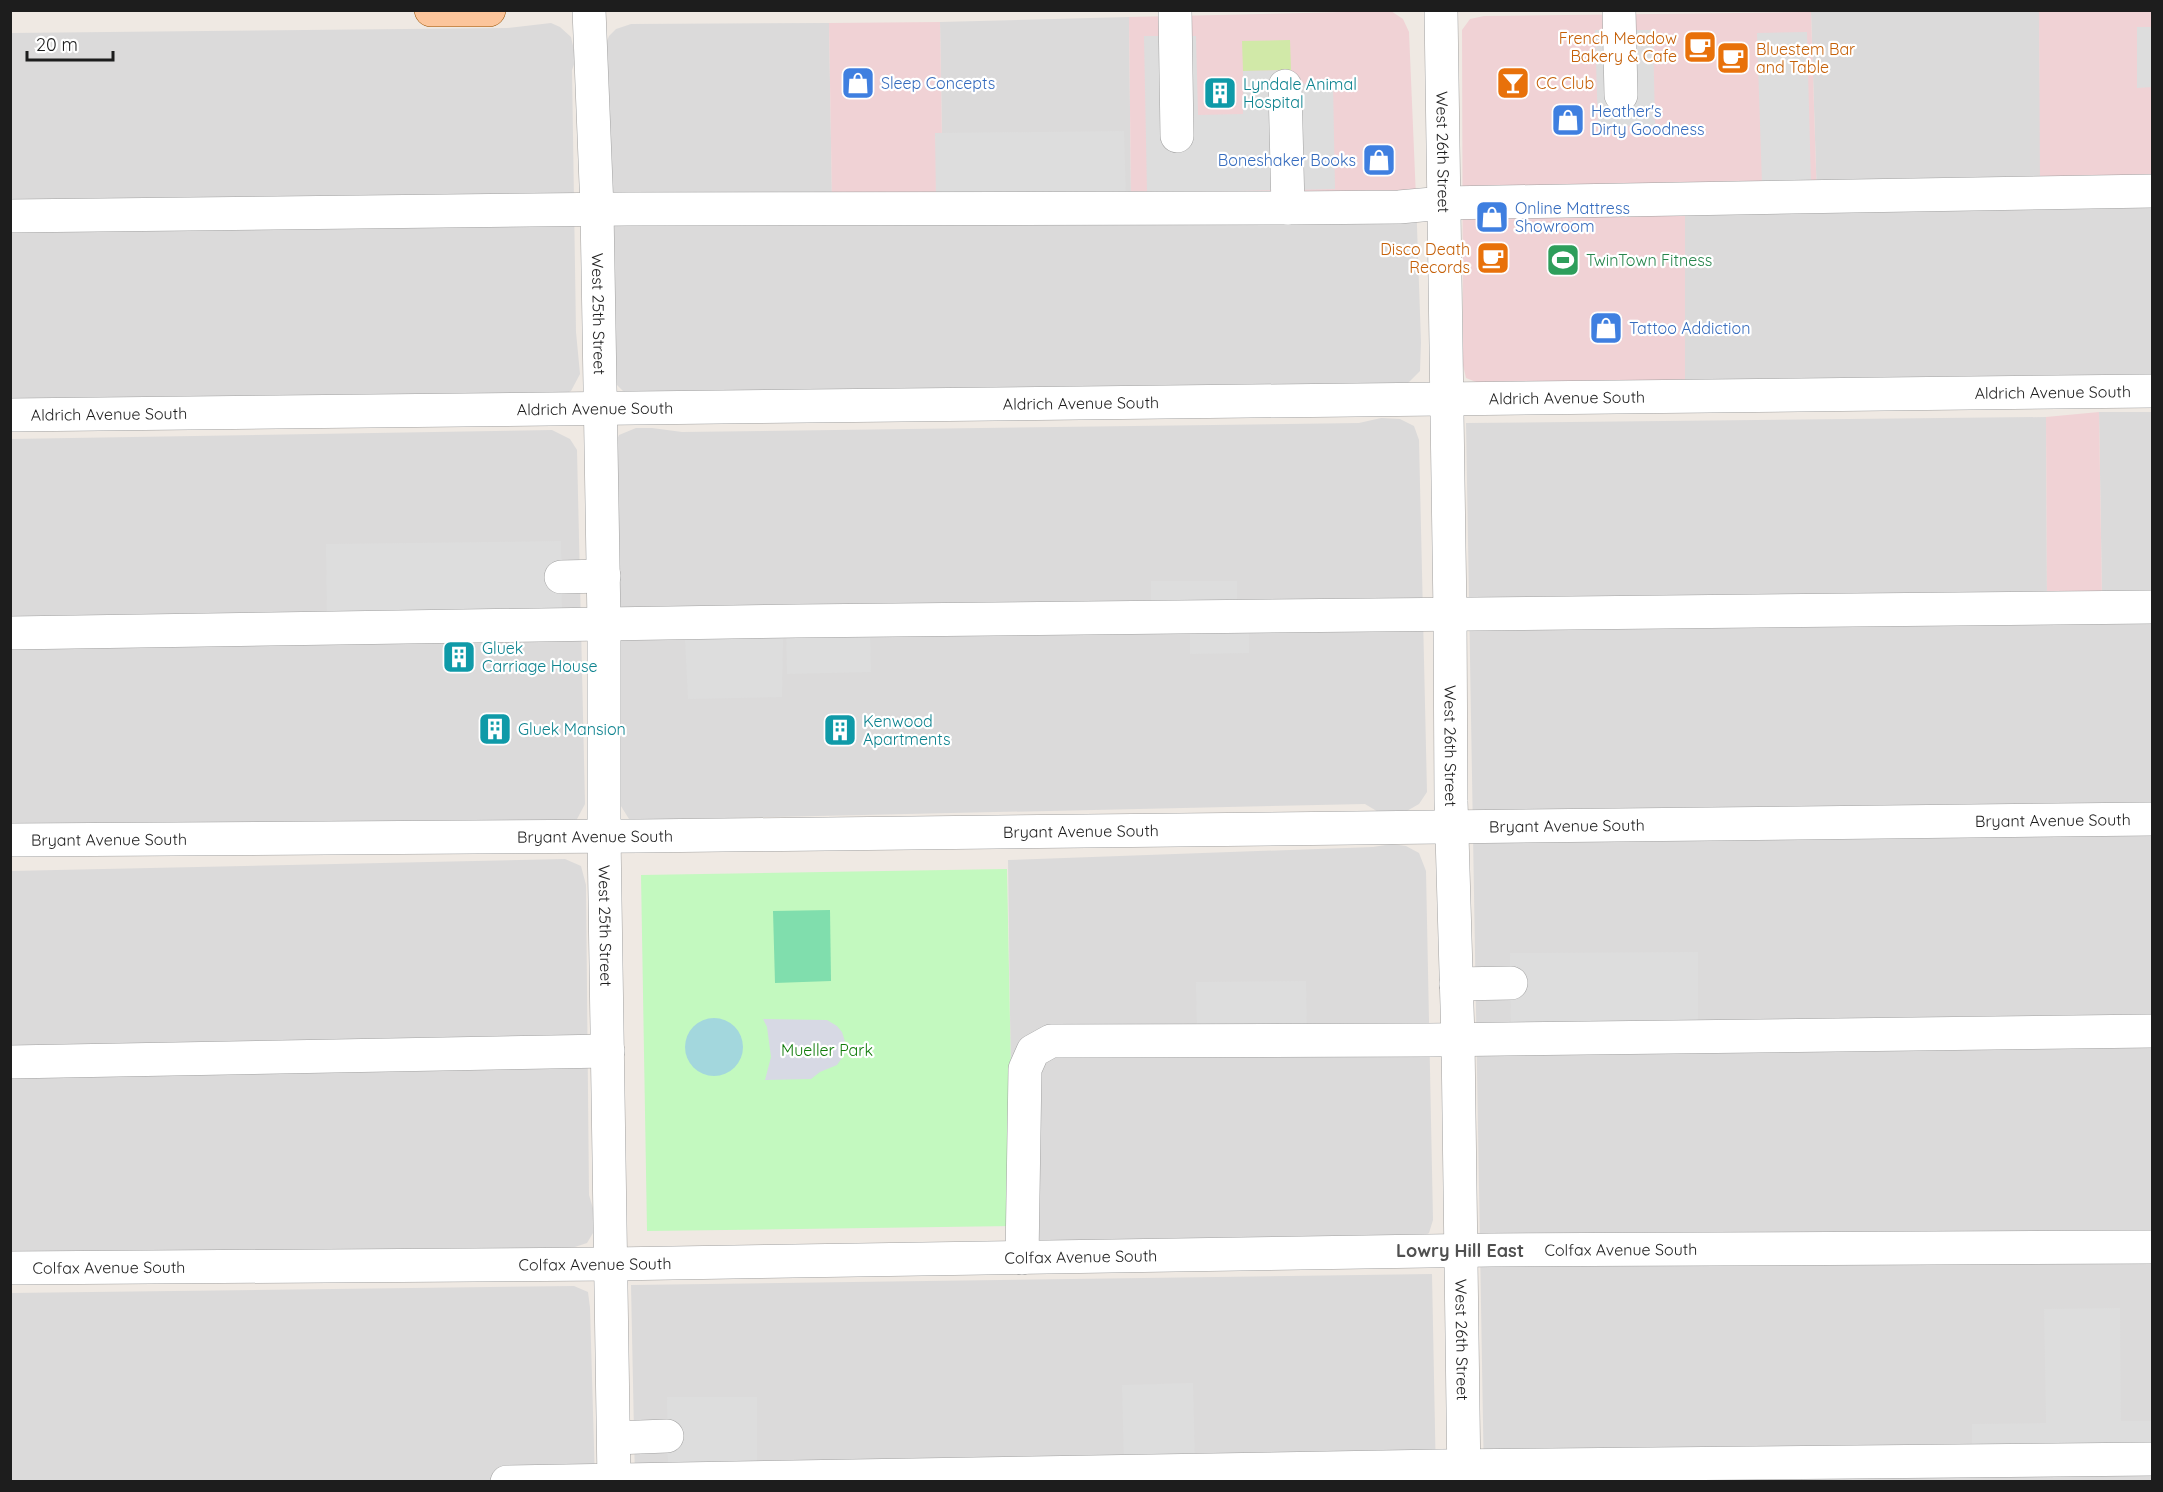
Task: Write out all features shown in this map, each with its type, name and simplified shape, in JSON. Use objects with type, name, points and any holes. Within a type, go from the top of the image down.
[{"type":"main road","points":[[431,10],[489,10]]},
{"type":"street","name":"West 25th Street","points":[[588,10],[597,209],[604,576],[604,835],[614,1481]]},
{"type":"street","points":[[1175,10],[1177,136]]},
{"type":"street","name":"West 26th Street","points":[[1441,10],[1452,826],[1458,1040],[1464,1474]]},
{"type":"street","points":[[1619,10],[1621,94]]},
{"type":"street","points":[[1285,86],[1288,208]]},
{"type":"street","points":[[10,216],[597,209],[1288,208],[2152,190]]},
{"type":"street","name":"Aldrich Avenue South","points":[[10,415],[2152,391]]},
{"type":"street","points":[[561,577],[604,576]]},
{"type":"street","points":[[10,633],[604,623],[2152,607]]},
{"type":"street","name":"Bryant Avenue South","points":[[10,840],[2152,819]]},
{"type":"street","points":[[1456,984],[1511,983]]},
{"type":"street","points":[[1022,1258],[1024,1069],[1033,1051],[1051,1041],[1458,1040],[2152,1031]]},
{"type":"street","points":[[10,1062],[608,1051]]},
{"type":"street","name":"Colfax Avenue South","points":[[10,1268],[612,1264],[1461,1250],[2152,1247]]},
{"type":"street","points":[[614,1438],[667,1436]]},
{"type":"street","points":[[507,1482],[1464,1474],[2152,1459]]},
{"type":"shaded area","points":[[1391,11],[1403,19],[1409,32],[1416,198],[1131,200],[1129,17]]},
{"type":"shaded area","points":[[2039,11],[2041,194],[2152,194],[2152,376],[1685,381],[1685,201],[1817,201],[1811,12]]},
{"type":"shaded area","points":[[2039,11],[2152,11],[2152,194],[2040,195]]},
{"type":"shaded area","points":[[1811,12],[1817,201],[1685,201],[1685,381],[1476,382],[1466,378],[1463,365],[1462,30],[1470,19],[1484,16]]},
{"type":"shaded area","points":[[1129,17],[1131,200],[1416,198],[1420,371],[1406,385],[626,394],[616,384],[602,53],[609,36],[616,29],[631,24],[829,23],[832,201],[943,200],[940,22]]},
{"type":"shaded area","points":[[940,22],[943,200],[832,202],[829,23]]},
{"type":"shaded area","points":[[551,23],[560,27],[571,37],[576,59],[572,70],[576,332],[580,374],[571,391],[549,401],[11,405],[10,33],[507,28]]},
{"type":"shaded area","points":[[2137,27],[2152,27],[2152,87],[2137,88]]},
{"type":"shaded area","points":[[1595,30],[1653,30],[1655,125],[1598,127]]},
{"type":"shaded area","points":[[1807,32],[1811,184],[1762,185],[1757,33]]},
{"type":"shaded area","points":[[1144,36],[1196,36],[1198,115],[1243,114],[1243,71],[1291,70],[1292,84],[1333,83],[1335,189],[1147,193]]},
{"type":"shaded area","points":[[1124,131],[1126,200],[936,200],[935,133]]},
{"type":"shaded area","points":[[2099,412],[2152,412],[2152,1481],[1484,1481],[1466,423],[2046,417],[2047,600],[2102,599]]},
{"type":"shaded area","points":[[2099,412],[2102,600],[2047,601],[2046,417]]},
{"type":"shaded area","points":[[1381,418],[1400,419],[1414,426],[1419,440],[1427,792],[1419,804],[1398,816],[1385,816],[1365,804],[679,819],[649,826],[629,819],[616,798],[609,458],[619,435],[636,428],[682,432],[1359,423]]},
{"type":"shaded area","points":[[552,430],[570,439],[577,450],[585,804],[576,821],[11,834],[10,439]]},
{"type":"shaded area","points":[[561,541],[562,618],[327,622],[326,544]]},
{"type":"shaded area","points":[[1151,581],[1237,581],[1237,612],[1151,612]]},
{"type":"shaded area","points":[[870,624],[871,672],[787,674],[786,626]]},
{"type":"shaded area","points":[[1249,627],[1249,653],[1190,654],[1190,628]]},
{"type":"shaded area","points":[[783,638],[782,697],[688,699],[685,639]]},
{"type":"shaded area","points":[[1392,844],[1406,846],[1419,853],[1426,871],[1433,1220],[1429,1233],[1416,1241],[1013,1245],[1008,860],[1373,847]]},
{"type":"shaded area","points":[[565,859],[581,866],[586,885],[589,1195],[595,1215],[593,1233],[587,1243],[553,1250],[11,1256],[10,871]]},
{"type":"shaded area","points":[[1698,952],[1698,1029],[1511,1030],[1510,953]]},
{"type":"shaded area","points":[[1306,981],[1307,1038],[1197,1039],[1196,982]]},
{"type":"shaded area","points":[[763,1019],[827,1020],[842,1032],[846,1045],[844,1055],[837,1065],[820,1072],[811,1079],[765,1080],[771,1057],[767,1027]]},
{"type":"shaded area","points":[[1432,1274],[1436,1481],[635,1481],[631,1285]]},
{"type":"shaded area","points":[[574,1286],[588,1292],[590,1308],[595,1481],[11,1481],[10,1293]]},
{"type":"shaded area","points":[[2120,1308],[2121,1421],[2152,1421],[2152,1453],[1972,1456],[1972,1424],[2046,1423],[2044,1309]]},
{"type":"shaded area","points":[[1193,1383],[1195,1464],[1124,1466],[1122,1385]]},
{"type":"shaded area","points":[[667,1397],[757,1397],[757,1469],[668,1470]]},
{"type":"green space","points":[[1290,40],[1291,70],[1243,71],[1242,41]]},
{"type":"green space","name":"Mueller Park","points":[[1007,869],[1014,1226],[647,1231],[641,875]]},
{"type":"green space","points":[[830,910],[831,981],[775,983],[773,911]]},
{"type":"water","points":[[714,1018],[725,1020],[738,1031],[743,1047],[741,1058],[730,1071],[714,1076],[703,1074],[690,1063],[685,1047],[687,1036],[698,1023]]},
{"type":"place","name":"French Meadow Bakery & Cafe","points":[[1700,47]]},
{"type":"place","name":"Bluestem Bar and Table","points":[[1733,58]]},
{"type":"place","name":"Sleep Concepts","points":[[858,83]]},
{"type":"place","name":"CC Club","points":[[1513,83]]},
{"type":"place","name":"Lyndale Animal Hospital","points":[[1220,93]]},
{"type":"place","name":"Heather's Dirty Goodness","points":[[1568,120]]},
{"type":"place","name":"Boneshaker Books","points":[[1379,160]]},
{"type":"place","name":"Online Mattress Showroom","points":[[1492,217]]},
{"type":"place","name":"Disco Death Records","points":[[1493,258]]},
{"type":"place","name":"TwinTown Fitness","points":[[1563,260]]},
{"type":"place","name":"Tattoo Addiction","points":[[1606,328]]},
{"type":"place","name":"Gluek Carriage House","points":[[459,657]]},
{"type":"place","name":"Gluek Mansion","points":[[495,729]]},
{"type":"place","name":"Kenwood Apartments","points":[[840,730]]},
{"type":"district","name":"Lowry Hill East","points":[[1460,1250]]}]
